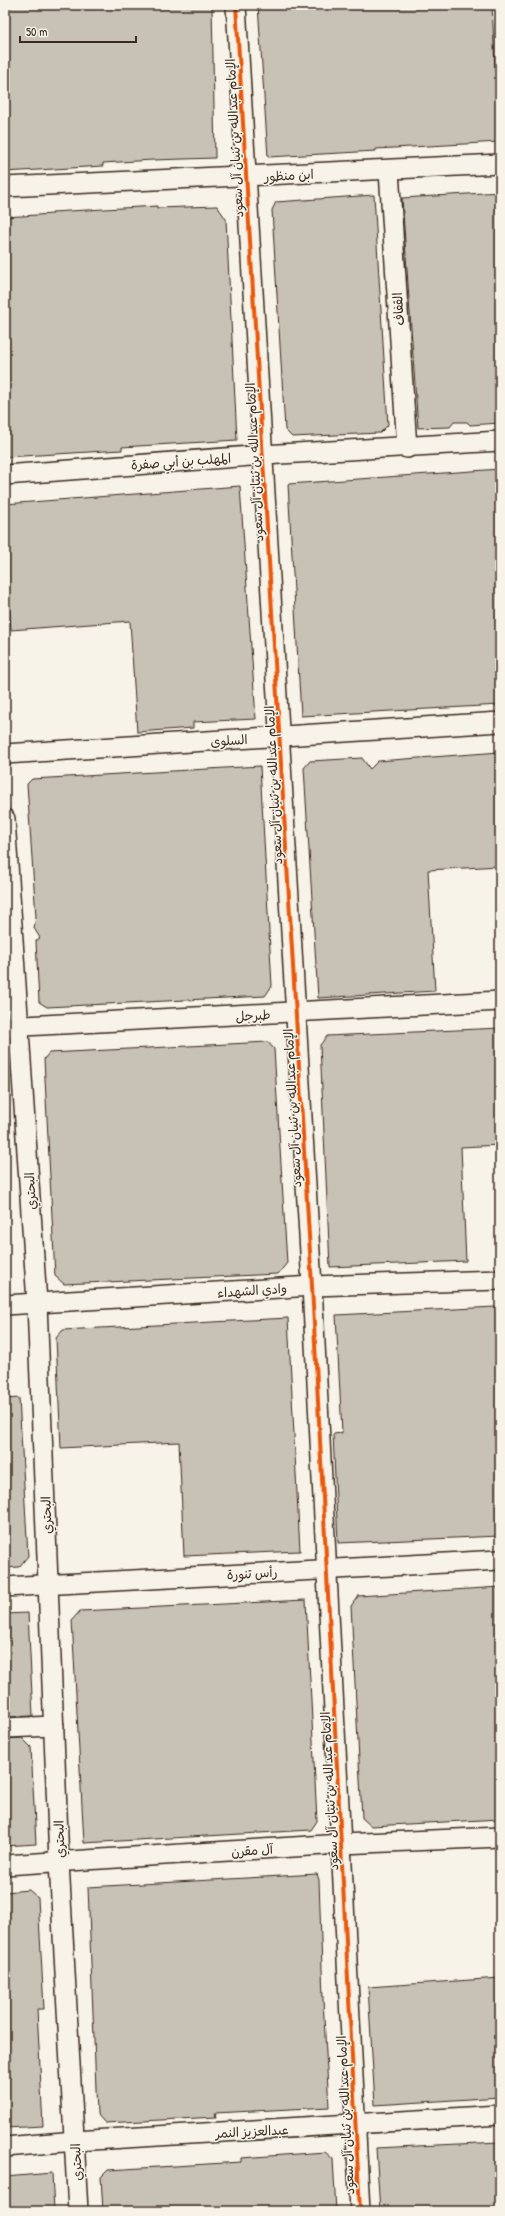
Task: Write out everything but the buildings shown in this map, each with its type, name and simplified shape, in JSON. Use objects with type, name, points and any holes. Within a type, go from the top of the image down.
[{"type":"street","name":"الإمام عبدالله بن ثنيان آل سعود","points":[[236,5],[297,1013],[328,1569],[360,2211]]},
{"type":"street","name":"ابن منظور","points":[[5,187],[389,171],[500,164]]},
{"type":"street","name":"القفاف","points":[[389,171],[407,448]]},
{"type":"street","name":"المهلب بن أبي صفرة","points":[[5,475],[263,455],[407,448],[500,441]]},
{"type":"street","name":"السلوى","points":[[5,754],[500,722]]},
{"type":"street","name":"البحتري","points":[[5,819],[13,1027],[37,1303],[60,1862],[78,2211]]},
{"type":"street","name":"طبرجل","points":[[13,1027],[500,1001]]},
{"type":"street","name":"وادي الشهداء","points":[[5,1305],[312,1286],[500,1280]]},
{"type":"street","name":"رأس تنورة","points":[[5,1587],[500,1560]]},
{"type":"street","points":[[5,1728],[54,1726]]},
{"type":"street","name":"آل مقرن","points":[[5,1865],[342,1844],[500,1837]]},
{"type":"street","name":"عبدالعزيز النمر","points":[[5,2147],[75,2141],[500,2116]]},
{"type":"cycle path","points":[[236,5],[312,1286],[360,2211]]}]
